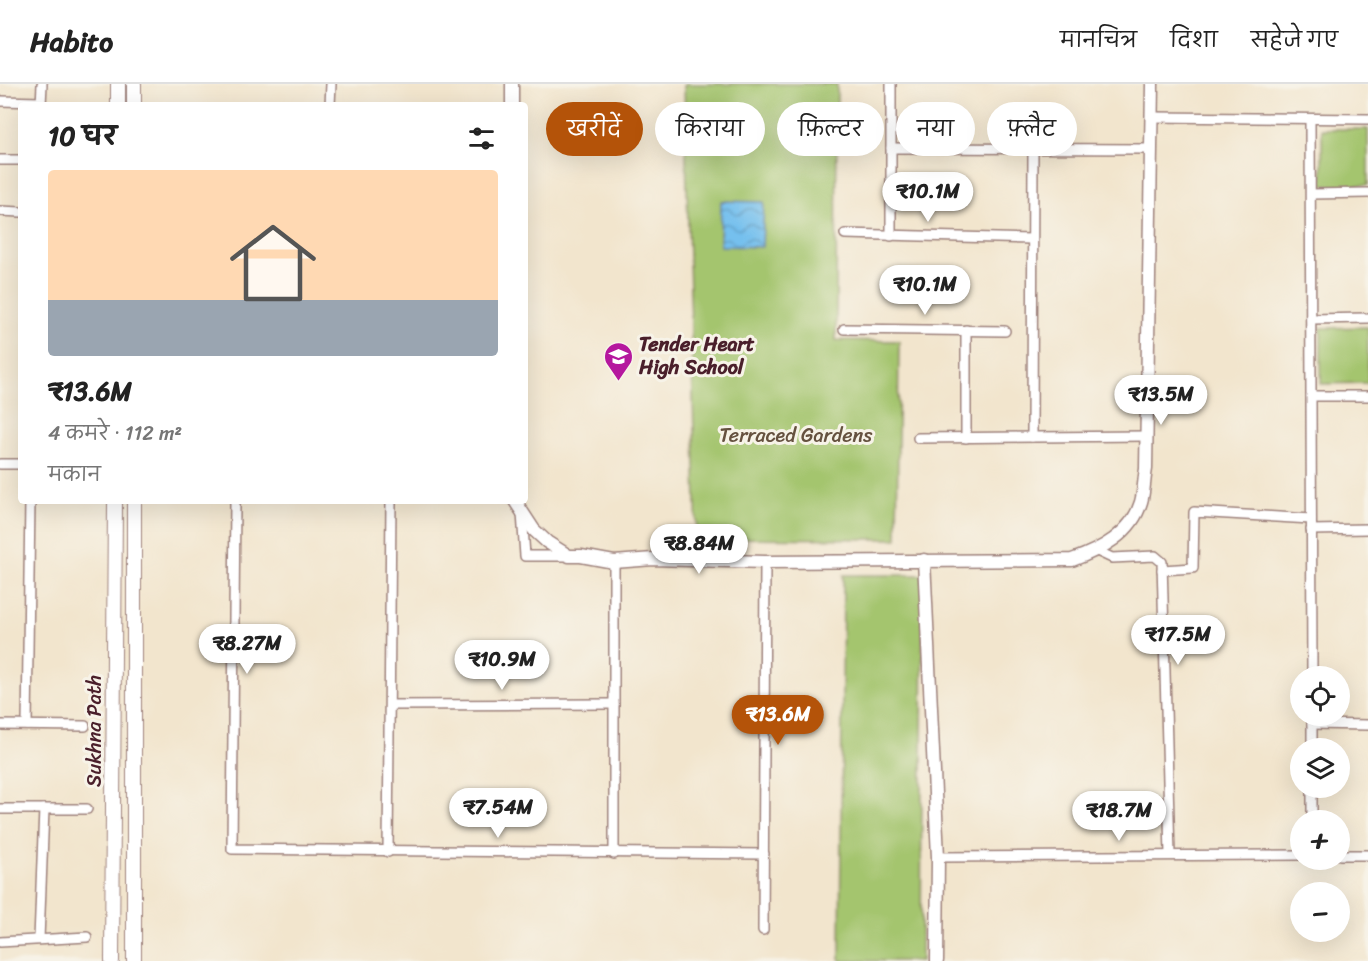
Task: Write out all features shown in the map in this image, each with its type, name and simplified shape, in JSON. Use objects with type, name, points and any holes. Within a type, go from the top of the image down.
[{"type":"main road","points":[[118,84],[118,102]]},
{"type":"main road","points":[[134,84],[134,102]]},
{"type":"main road","name":"Sukhna Path","points":[[112,961],[115,504]]},
{"type":"main road","name":"Sukhna Path","points":[[134,504],[134,961]]},
{"type":"street","points":[[41,102],[42,84]]},
{"type":"street","points":[[330,102],[331,84]]},
{"type":"street","points":[[512,84],[512,102]]},
{"type":"street","points":[[891,84],[891,236]]},
{"type":"street","points":[[522,513],[525,556],[581,556],[614,562],[653,559],[765,562],[1072,560],[1097,550],[1127,529],[1141,503],[1146,469],[1152,84]]},
{"type":"street","points":[[0,100],[20,102]]},
{"type":"street","points":[[1152,117],[1368,119]]},
{"type":"street","points":[[1310,119],[1312,666]]},
{"type":"street","points":[[891,148],[987,149]]},
{"type":"street","points":[[1077,149],[1151,149]]},
{"type":"street","points":[[1032,156],[1032,437]]},
{"type":"street","points":[[0,160],[18,160]]},
{"type":"street","points":[[1311,194],[1368,193]]},
{"type":"street","points":[[0,211],[18,212]]},
{"type":"street","points":[[845,234],[1032,239]]},
{"type":"street","points":[[1311,319],[1368,318]]},
{"type":"street","points":[[844,329],[1005,331]]},
{"type":"street","points":[[966,330],[966,438]]},
{"type":"street","points":[[1311,396],[1368,396]]},
{"type":"street","points":[[918,438],[1146,436]]},
{"type":"street","points":[[0,464],[18,464]]},
{"type":"street","points":[[27,725],[30,504]]},
{"type":"street","points":[[235,504],[232,849],[764,854]]},
{"type":"street","points":[[388,852],[391,504]]},
{"type":"street","points":[[517,504],[534,530],[568,556]]},
{"type":"street","points":[[1162,570],[1193,568],[1194,512],[1311,519]]},
{"type":"street","points":[[1311,530],[1368,529]]},
{"type":"street","points":[[1097,550],[1112,558],[1155,556],[1162,562],[1170,855]]},
{"type":"street","points":[[924,560],[938,857],[937,961]]},
{"type":"street","points":[[614,562],[614,854]]},
{"type":"street","points":[[763,930],[765,562]]},
{"type":"street","points":[[390,705],[614,704]]},
{"type":"street","points":[[1350,723],[1368,724]]},
{"type":"street","points":[[0,725],[85,726]]},
{"type":"street","points":[[0,809],[87,809]]},
{"type":"street","points":[[39,939],[44,809]]},
{"type":"street","points":[[938,857],[1290,855]]},
{"type":"street","points":[[1350,855],[1368,855]]},
{"type":"street","points":[[0,942],[87,937]]},
{"type":"green space","name":"Terraced Gardens","points":[[684,84],[837,84],[837,102],[777,102],[777,156],[837,156],[836,340],[899,341],[897,539],[697,538],[686,156],[765,156],[765,102],[685,102]]},
{"type":"green space","points":[[1322,129],[1368,129],[1368,185],[1322,186]]},
{"type":"green space","points":[[1368,327],[1368,383],[1321,384],[1321,328]]},
{"type":"green space","points":[[843,575],[923,575],[921,961],[840,961]]},
{"type":"water","points":[[721,201],[764,202],[762,247],[720,246]]},
{"type":"place","name":"Tender Heart High School","points":[[618,382]]}]
